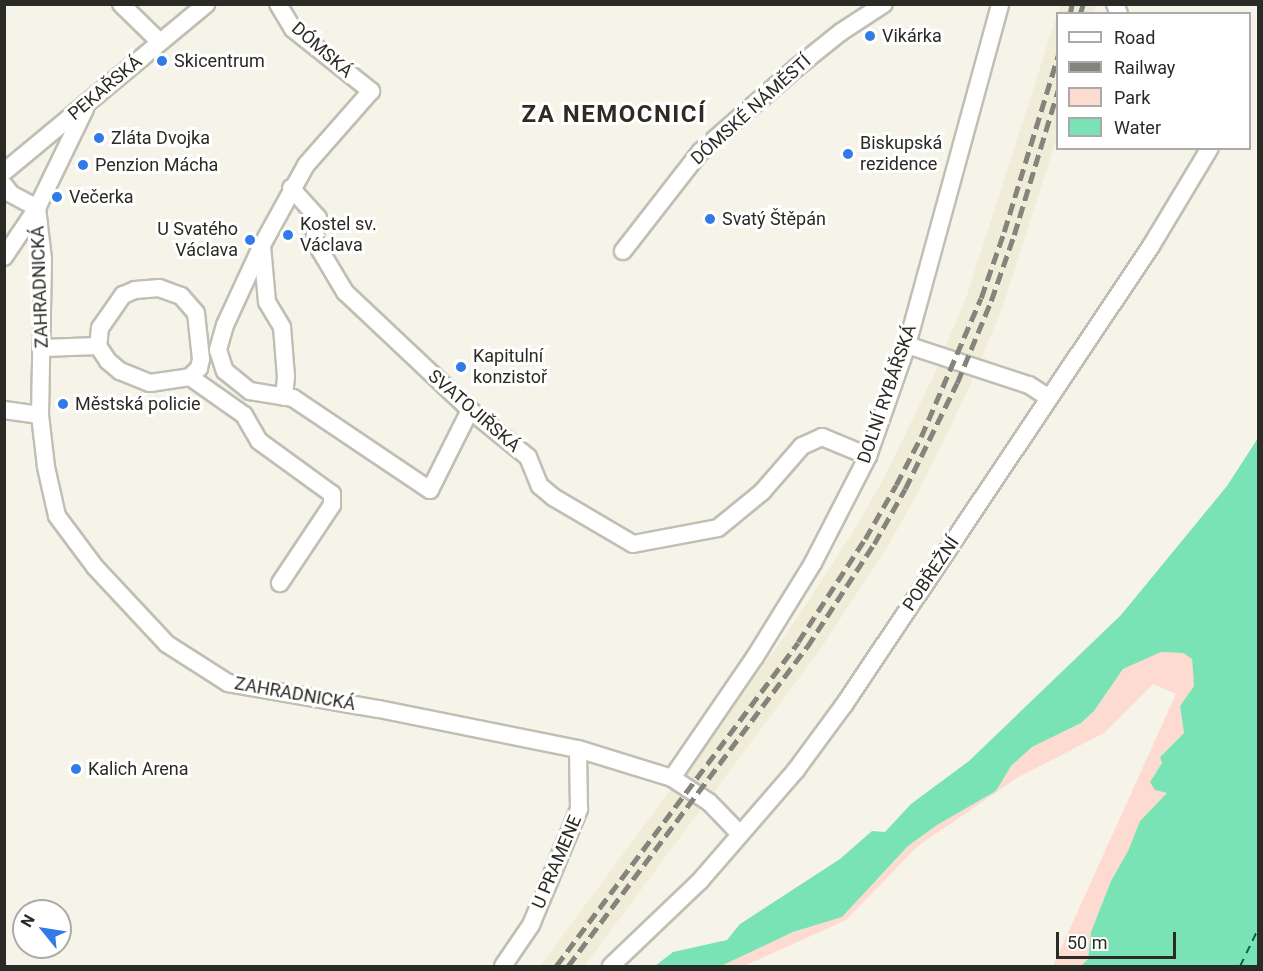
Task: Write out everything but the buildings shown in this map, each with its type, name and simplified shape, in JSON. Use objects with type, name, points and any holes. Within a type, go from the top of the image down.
[{"type":"street","points":[[121,4],[160,42]]},
{"type":"street","name":"PEKAŘSKÁ","points":[[4,172],[206,4]]},
{"type":"street","name":"DÓMSKÁ","points":[[278,4],[293,29],[371,91],[306,165],[291,188]]},
{"type":"street","name":"DÓMSKÉ NÁMĚSTÍ","points":[[623,251],[700,152],[841,32],[884,4]]},
{"type":"street","name":"DOLNÍ RYBÁŘSKÁ","points":[[672,778],[754,657],[813,563],[868,456],[907,345],[1000,4]]},
{"type":"street","points":[[4,257],[37,208],[86,105]]},
{"type":"street","name":"POBŘEŽNÍ","points":[[610,966],[700,881],[739,833],[796,770],[844,705],[1151,246],[1209,150]]},
{"type":"street","points":[[4,184],[11,194],[37,208]]},
{"type":"street","points":[[291,188],[225,325],[218,350],[225,371],[250,391],[293,398],[430,490],[471,411]]},
{"type":"street","name":"SVATOJIŘSKÁ","points":[[291,188],[318,218],[314,240],[345,292],[471,411],[528,457],[540,486],[553,497],[633,544],[718,528],[762,492],[802,446],[822,437],[868,456]]},
{"type":"street","name":"ZAHRADNICKÁ","points":[[37,208],[42,259],[43,348],[40,415],[46,467],[57,516],[95,567],[167,644],[228,683],[378,709],[578,749],[672,778],[709,802],[739,833]]},
{"type":"street","points":[[262,245],[267,302],[282,327],[286,377],[284,397]]},
{"type":"street","points":[[147,288],[171,291],[190,303],[196,313],[201,359],[199,368],[190,377],[150,383],[135,379],[114,366],[98,346],[100,328],[123,295],[147,288]]},
{"type":"street","points":[[907,345],[1029,385],[1048,398]]},
{"type":"street","points":[[43,348],[98,346]]},
{"type":"street","points":[[190,377],[243,415],[259,441],[332,494],[332,506],[280,583]]},
{"type":"street","points":[[4,410],[40,415]]},
{"type":"street","name":"U PRAMENE","points":[[503,966],[531,925],[579,809],[578,749]]},
{"type":"shaded area","points":[[1061,4],[1096,5],[1094,12],[1058,12]]},
{"type":"shaded area","points":[[1056,18],[1056,140],[1003,306],[969,388],[916,496],[885,551],[817,654],[584,966],[540,966],[787,633],[853,532],[884,478],[935,373],[968,292]]},
{"type":"green space","points":[[1161,652],[1183,653],[1192,659],[1194,686],[1180,706],[1184,733],[1160,756],[1162,763],[1150,782],[1167,793],[1140,821],[1128,851],[1111,881],[1091,932],[1088,959],[1081,966],[1053,966],[1176,694],[1153,684],[1104,733],[1017,778],[918,846],[846,920],[744,966],[721,966],[793,932],[842,917],[908,846],[937,825],[996,791],[1011,766],[1032,747],[1081,723],[1094,711],[1123,669]]},
{"type":"water","points":[[1258,438],[1258,966],[1081,966],[1088,959],[1091,932],[1111,881],[1128,851],[1140,821],[1167,793],[1155,790],[1150,782],[1162,763],[1160,757],[1184,733],[1180,706],[1194,686],[1192,659],[1183,653],[1161,652],[1123,669],[1094,711],[1081,723],[1032,747],[1011,766],[996,791],[937,825],[908,846],[842,917],[793,932],[721,966],[655,966],[673,952],[727,940],[740,924],[840,859],[872,831],[885,832],[911,804],[969,761],[1121,615],[1227,486]]},
{"type":"ferry route","points":[[1240,966],[1258,929]]},
{"type":"railway","points":[[1070,12],[1072,4]]},
{"type":"railway","points":[[1081,12],[1083,4]]},
{"type":"railway","points":[[556,966],[798,642],[865,539],[896,485],[921,437],[981,298],[1004,232],[1056,62]]},
{"type":"railway","points":[[568,966],[807,647],[874,544],[905,489],[957,383],[991,301],[1014,235],[1056,97]]},
{"type":"place","name":"Vikárka","points":[[870,36]]},
{"type":"place","name":"Skicentrum","points":[[162,61]]},
{"type":"place","name":"Zláta Dvojka","points":[[99,138]]},
{"type":"place","name":"Biskupská rezidence","points":[[848,154]]},
{"type":"place","name":"Penzion Mácha","points":[[83,165]]},
{"type":"place","name":"Večerka","points":[[57,197]]},
{"type":"place","name":"Svatý Štěpán","points":[[710,219]]},
{"type":"place","name":"Kostel sv. Václava","points":[[288,235]]},
{"type":"place","name":"U Svatého Václava","points":[[250,240]]},
{"type":"place","name":"Kapitulní konzistoř","points":[[461,367]]},
{"type":"place","name":"Městská policie","points":[[63,404]]},
{"type":"place","name":"Kalich Arena","points":[[76,769]]},
{"type":"district","name":"ZA NEMOCNICÍ","points":[[614,115]]}]
